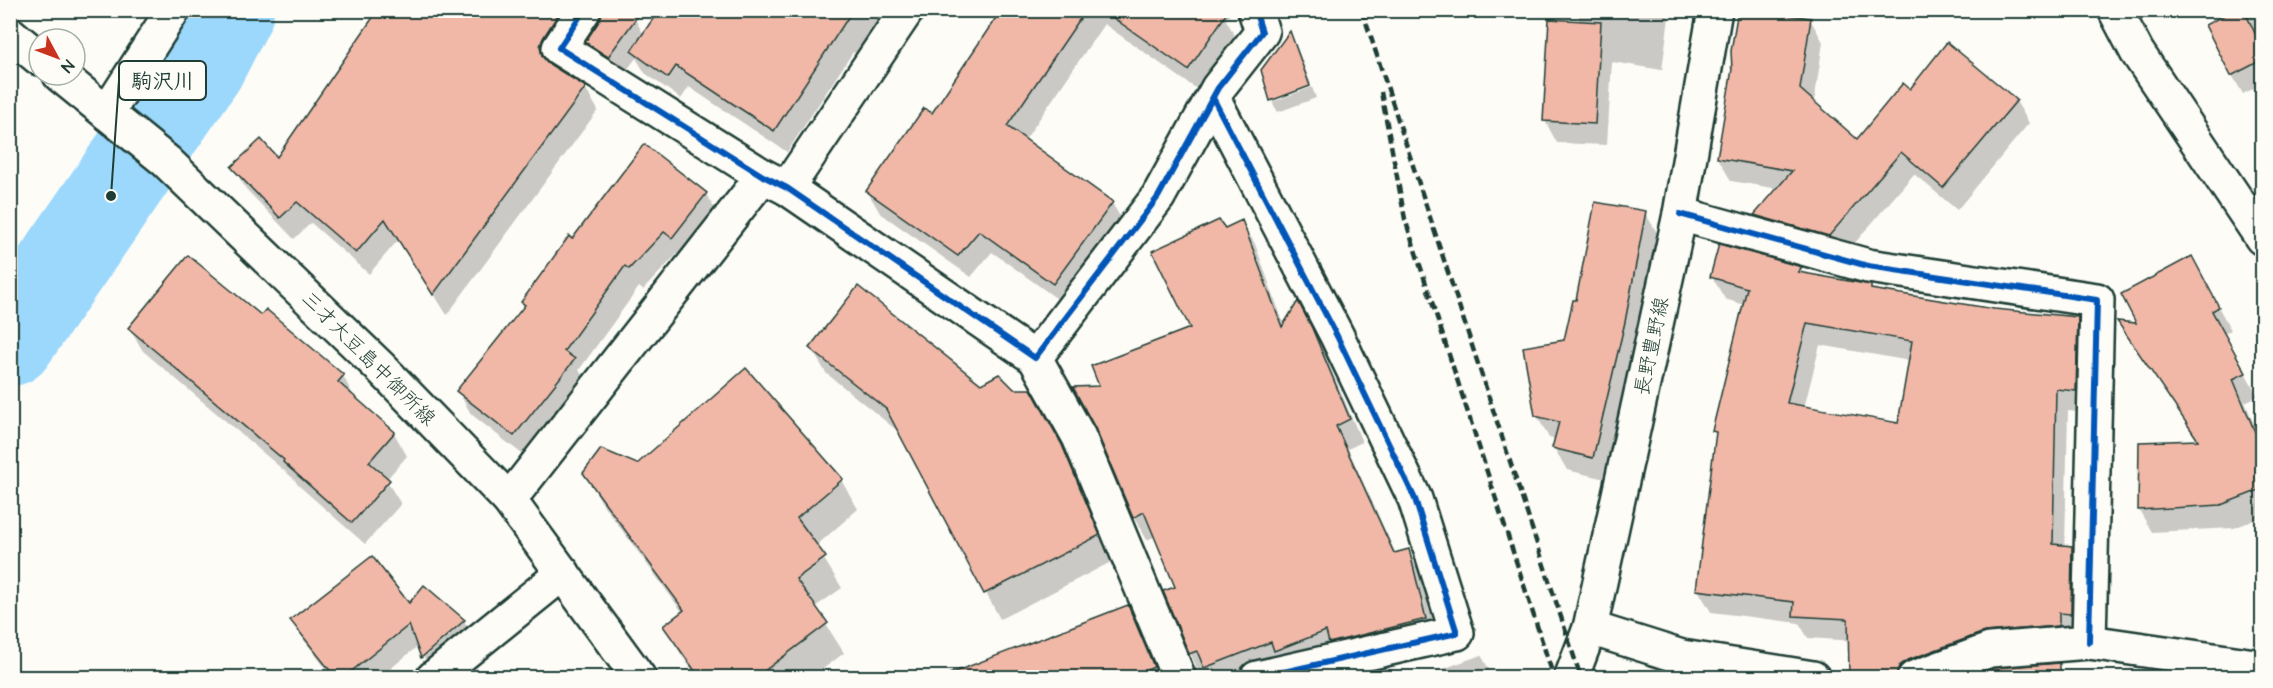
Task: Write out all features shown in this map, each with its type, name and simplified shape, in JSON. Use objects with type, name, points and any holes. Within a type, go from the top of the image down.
[{"type":"street","points":[[115,120],[173,10]]},
{"type":"street","points":[[584,10],[559,48],[775,182],[1035,358],[1079,437],[1179,678]]},
{"type":"street","points":[[509,500],[775,182],[907,10]]},
{"type":"street","points":[[1035,358],[1158,197],[1218,88],[1262,32],[1255,10]]},
{"type":"street","name":"長野豊野線","points":[[1571,678],[1590,627],[1680,214],[1715,10]]},
{"type":"street","points":[[2115,10],[2137,52],[2262,238]]},
{"type":"street","points":[[10,34],[27,48]]},
{"type":"street","name":"三才大豆島中御所線","points":[[75,87],[166,161],[381,368],[509,500],[639,678]]},
{"type":"street","points":[[1213,98],[1337,336],[1415,499],[1457,633],[1257,678]]},
{"type":"street","points":[[1680,214],[1868,266],[2097,300],[2089,642]]},
{"type":"street","points":[[432,678],[563,573]]},
{"type":"street","points":[[1590,627],[1682,657],[1813,678]]},
{"type":"street","points":[[1914,678],[1990,650],[2089,642],[2262,667]]},
{"type":"building","points":[[378,10],[561,10],[543,38],[540,46],[542,56],[549,64],[586,87],[433,295],[385,219],[356,253],[297,202],[280,218],[231,167],[261,139],[277,157]]},
{"type":"building","points":[[603,10],[642,10],[608,57],[585,42],[600,20]]},
{"type":"building","points":[[659,10],[853,10],[774,131],[676,66],[668,78],[631,51]]},
{"type":"building","points":[[1001,10],[1086,10],[1007,126],[1113,202],[1053,284],[979,231],[958,256],[866,191],[924,108],[932,113]]},
{"type":"building","points":[[1102,10],[1229,10],[1188,70]]},
{"type":"building","points":[[1738,10],[1789,10],[1788,15],[1811,18],[1800,89],[1857,139],[1903,83],[1910,89],[1947,42],[2017,100],[1943,188],[1901,152],[1829,236],[1754,215],[1792,171],[1717,158],[1732,69],[1731,51]]},
{"type":"building","points":[[2234,10],[2244,10],[2262,48],[2262,60],[2231,76],[2205,25]]},
{"type":"building","points":[[1549,19],[1601,22],[1595,124],[1543,121]]},
{"type":"building","points":[[1290,31],[1310,86],[1270,101],[1261,70]]},
{"type":"building","points":[[644,144],[707,193],[672,238],[664,232],[629,269],[625,266],[564,351],[575,359],[514,436],[456,391],[525,305],[521,302],[569,236],[572,239]]},
{"type":"building","points":[[1595,202],[1646,211],[1625,322],[1593,458],[1552,448],[1559,422],[1535,416],[1523,347],[1564,340],[1573,300],[1576,300]]},
{"type":"building","points":[[1219,220],[1225,228],[1242,220],[1282,327],[1298,301],[1312,328],[1350,419],[1336,426],[1394,553],[1409,549],[1426,619],[1329,643],[1326,631],[1274,651],[1271,642],[1204,668],[1197,651],[1189,654],[1163,591],[1175,587],[1144,512],[1133,518],[1096,430],[1073,387],[1099,386],[1091,366],[1190,328],[1152,251]]},
{"type":"building","points":[[1719,244],[1802,267],[1798,272],[1871,285],[1871,289],[1994,309],[2078,317],[2076,391],[2056,389],[2053,544],[2072,546],[2071,614],[2059,613],[2059,626],[1984,632],[1908,660],[1899,666],[1896,678],[1849,678],[1848,619],[1793,616],[1794,602],[1696,590],[1716,432],[1712,431],[1747,288],[1710,277]],"holes":[[[1807,323],[1912,341],[1898,423],[1787,403]]]},
{"type":"building","points":[[188,255],[261,315],[266,309],[344,375],[338,382],[395,432],[369,462],[390,480],[352,523],[283,462],[284,460],[128,328]]},
{"type":"building","points":[[2192,256],[2219,307],[2212,311],[2246,373],[2233,379],[2262,449],[2262,489],[2221,505],[2138,510],[2139,442],[2198,440],[2117,321],[2136,323],[2121,294]]},
{"type":"building","points":[[858,286],[981,384],[999,374],[1014,389],[1031,389],[1062,445],[1100,535],[984,594],[886,409],[809,348]]},
{"type":"building","points":[[746,368],[843,479],[797,518],[826,557],[796,579],[828,623],[755,678],[700,678],[663,626],[684,610],[583,473],[601,449],[637,464]]},
{"type":"building","points":[[372,556],[409,603],[424,585],[465,620],[421,658],[409,625],[343,678],[336,678],[290,620]]},
{"type":"building","points":[[1128,605],[1154,667],[1128,678],[949,678],[949,674]]},
{"type":"building","points":[[2060,663],[2060,678],[1970,678],[1994,668]]},
{"type":"waterway","points":[[10,341],[200,66],[229,10]]},
{"type":"railway","points":[[1362,10],[1581,678]]},
{"type":"railway","points":[[1381,92],[1405,219],[1554,678]]},
{"type":"cycle path","points":[[584,10],[559,48],[763,176],[787,188],[1035,358],[1158,197],[1218,88],[1262,32],[1255,10]]},
{"type":"cycle path","points":[[1213,98],[1337,336],[1415,499],[1457,633],[1257,678]]},
{"type":"cycle path","points":[[1680,214],[1868,266],[2097,300],[2089,642]]},
{"type":"place","name":"駒沢川","points":[[111,196]]}]
